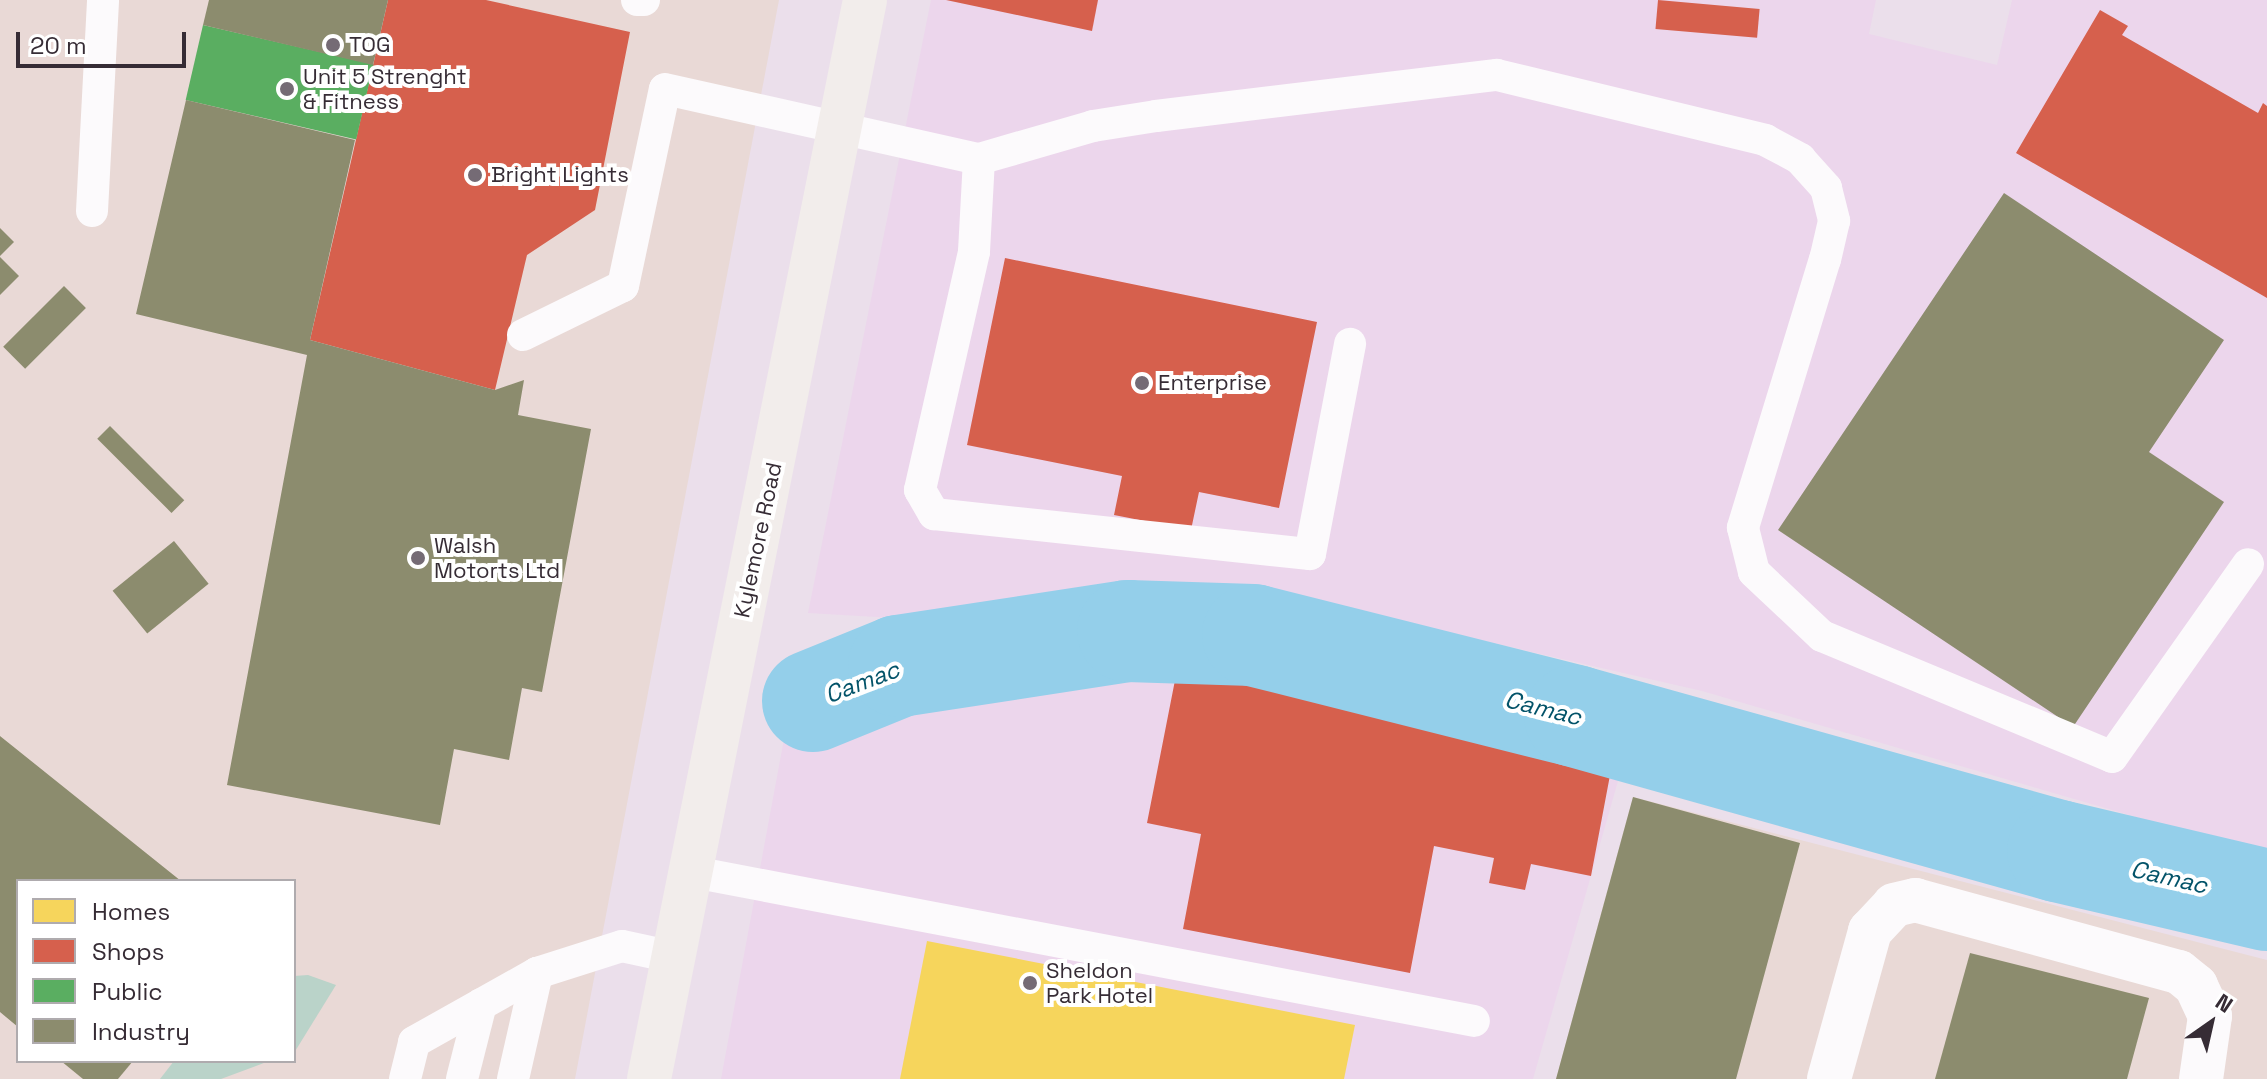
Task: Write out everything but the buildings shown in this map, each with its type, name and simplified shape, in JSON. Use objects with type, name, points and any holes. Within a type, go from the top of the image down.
[{"type":"main road","name":"Kylemore Road","points":[[649,1079],[688,871],[865,0]]},
{"type":"street","points":[[1829,1079],[1870,931],[1894,905],[1915,900],[2179,972],[2196,986],[2210,1016],[2201,1079]]},
{"type":"lane","points":[[92,211],[103,0]]},
{"type":"lane","points":[[637,0],[644,0]]},
{"type":"lane","points":[[523,335],[623,286],[665,89],[979,159],[1093,126],[1497,75],[1765,140],[1814,172],[1832,203],[1834,221],[1743,528],[1754,572],[1822,636],[2112,757],[2248,564]]},
{"type":"lane","points":[[979,159],[974,252],[920,490],[934,514],[1310,554],[1350,344]]},
{"type":"lane","points":[[688,871],[1474,1021]]},
{"type":"lane","points":[[405,1079],[414,1042],[537,973],[622,946],[673,957]]},
{"type":"lane","points":[[513,1079],[537,973]]},
{"type":"lane","points":[[462,1079],[481,1004]]},
{"type":"shaded area","points":[[0,0],[779,0],[575,1079],[0,1079]]},
{"type":"shaded area","points":[[931,0],[1876,0],[1869,34],[1997,65],[2012,0],[2267,0],[2267,855],[1702,691],[1275,593],[1183,585],[963,622],[808,613]]},
{"type":"shaded area","points":[[1188,656],[1628,746],[1533,1079],[721,1079],[786,728],[931,694]]},
{"type":"shaded area","points":[[1633,797],[2267,960],[2267,1079],[1556,1079]]},
{"type":"green space","points":[[308,975],[336,985],[296,1050],[296,976]]},
{"type":"green space","points":[[172,1063],[264,1063],[221,1079],[160,1079]]},
{"type":"waterway","name":"Camac","points":[[813,701],[899,666],[1128,631],[1253,635],[1575,716],[2058,851],[2267,900]]},
{"type":"place","name":"TOG","points":[[333,45]]},
{"type":"place","name":"Unit 5 Strenght & Fitness","points":[[287,89]]},
{"type":"place","name":"Bright Lights","points":[[475,175]]},
{"type":"place","name":"Enterprise","points":[[1142,383]]},
{"type":"place","name":"Walsh Motorts Ltd","points":[[418,558]]},
{"type":"place","name":"Sheldon Park Hotel","points":[[1030,983]]}]
